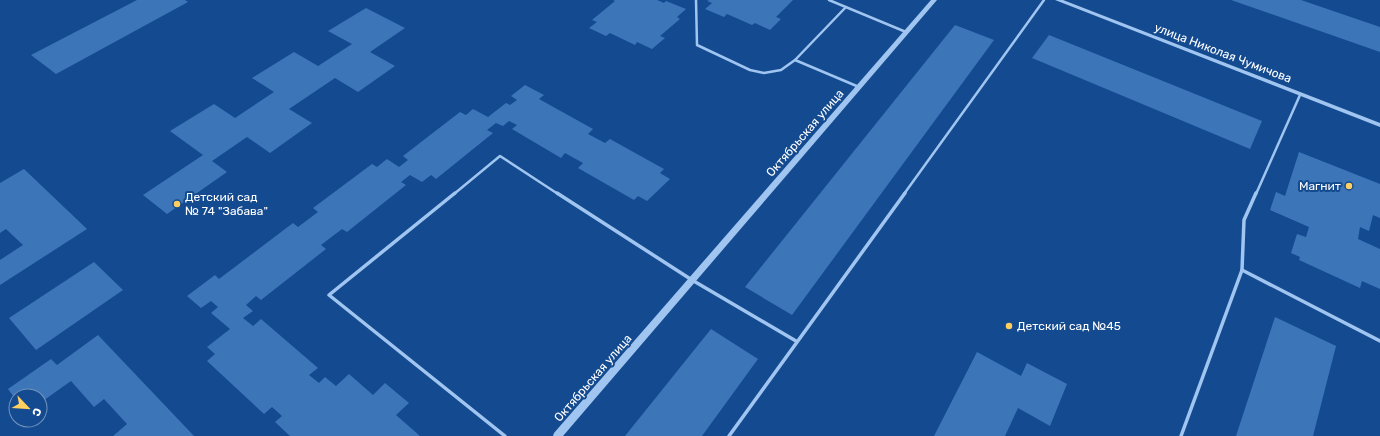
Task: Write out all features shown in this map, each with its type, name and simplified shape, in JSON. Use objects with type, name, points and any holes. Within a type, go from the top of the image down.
[{"type":"street","name":"Октябрьская улица","points":[[558,436],[934,0]]},
{"type":"street","name":"улица Николая Чумичова","points":[[1058,0],[1380,125]]},
{"type":"lane","points":[[696,0],[697,45],[757,72],[781,70],[795,60],[846,7]]},
{"type":"lane","points":[[829,0],[906,32]]},
{"type":"lane","points":[[729,436],[796,341],[1044,0]]},
{"type":"lane","points":[[795,60],[859,87]]},
{"type":"lane","points":[[1181,436],[1242,270],[1244,220],[1300,95]]},
{"type":"lane","points":[[505,436],[329,295],[500,156],[692,280],[796,341]]},
{"type":"lane","points":[[1242,270],[1380,341]]},
{"type":"building","points":[[137,0],[185,0],[188,2],[56,74],[31,55]]},
{"type":"building","points":[[613,0],[657,0],[664,3],[666,1],[686,9],[677,17],[680,19],[660,36],[665,38],[652,49],[637,42],[635,45],[610,33],[606,36],[589,28],[597,22],[592,20],[615,1]]},
{"type":"building","points":[[793,0],[776,17],[781,19],[770,30],[755,23],[752,25],[727,14],[724,17],[705,9],[712,3],[707,1]]},
{"type":"building","points":[[1231,0],[1301,0],[1380,27],[1380,52]]},
{"type":"building","points":[[366,8],[405,28],[370,52],[395,66],[358,92],[335,78],[289,109],[312,123],[270,153],[247,137],[212,161],[227,172],[167,214],[143,195],[203,155],[170,131],[214,104],[235,118],[274,92],[252,78],[294,52],[318,66],[352,44],[328,31]]},
{"type":"building","points":[[955,25],[994,40],[792,315],[745,287]]},
{"type":"building","points":[[1049,35],[1262,121],[1250,149],[1032,58]]},
{"type":"building","points":[[525,85],[544,95],[539,99],[593,129],[588,134],[605,143],[610,139],[664,169],[660,173],[670,179],[647,201],[638,196],[634,200],[578,168],[583,163],[565,153],[561,158],[512,129],[517,125],[509,121],[503,126],[496,123],[487,130],[493,133],[436,179],[431,175],[422,182],[410,175],[401,182],[406,185],[347,232],[342,229],[321,245],[326,249],[261,300],[256,296],[246,305],[253,311],[243,318],[253,326],[261,319],[318,368],[309,375],[319,383],[325,377],[336,386],[349,374],[373,395],[385,383],[409,403],[396,415],[420,436],[290,436],[275,422],[282,416],[272,407],[264,414],[207,361],[215,354],[207,347],[230,329],[211,313],[218,307],[211,301],[201,308],[187,296],[215,275],[219,279],[293,223],[298,227],[318,212],[313,208],[372,164],[377,167],[387,159],[399,167],[408,160],[403,156],[460,112],[466,115],[473,109],[488,117],[506,103],[510,105],[517,100],[511,96]]},
{"type":"building","points":[[1299,152],[1380,184],[1380,218],[1373,215],[1369,231],[1360,227],[1358,239],[1380,249],[1380,289],[1362,281],[1360,288],[1299,260],[1300,257],[1291,253],[1297,234],[1306,237],[1309,227],[1270,210],[1276,192],[1285,196]]},
{"type":"building","points":[[24,169],[87,229],[0,285],[0,260],[23,245],[6,229],[0,233],[0,183]]},
{"type":"building","points":[[94,262],[123,290],[36,350],[9,318]]},
{"type":"building","points":[[1275,317],[1336,346],[1313,436],[1236,436]]},
{"type":"building","points":[[711,329],[758,359],[702,436],[625,436]]},
{"type":"building","points":[[98,335],[194,436],[113,436],[127,424],[104,399],[94,407],[71,381],[48,397],[48,388],[9,388],[51,359],[57,365]]},
{"type":"building","points":[[977,352],[1021,376],[1027,363],[1067,384],[1050,426],[1018,408],[1005,436],[934,436]]},
{"type":"place","name":"Магнит","points":[[1349,186]]},
{"type":"place","name":"Детский сад № 74 \"Забава\"","points":[[177,204]]},
{"type":"place","name":"Детский сад №45","points":[[1009,326]]}]
